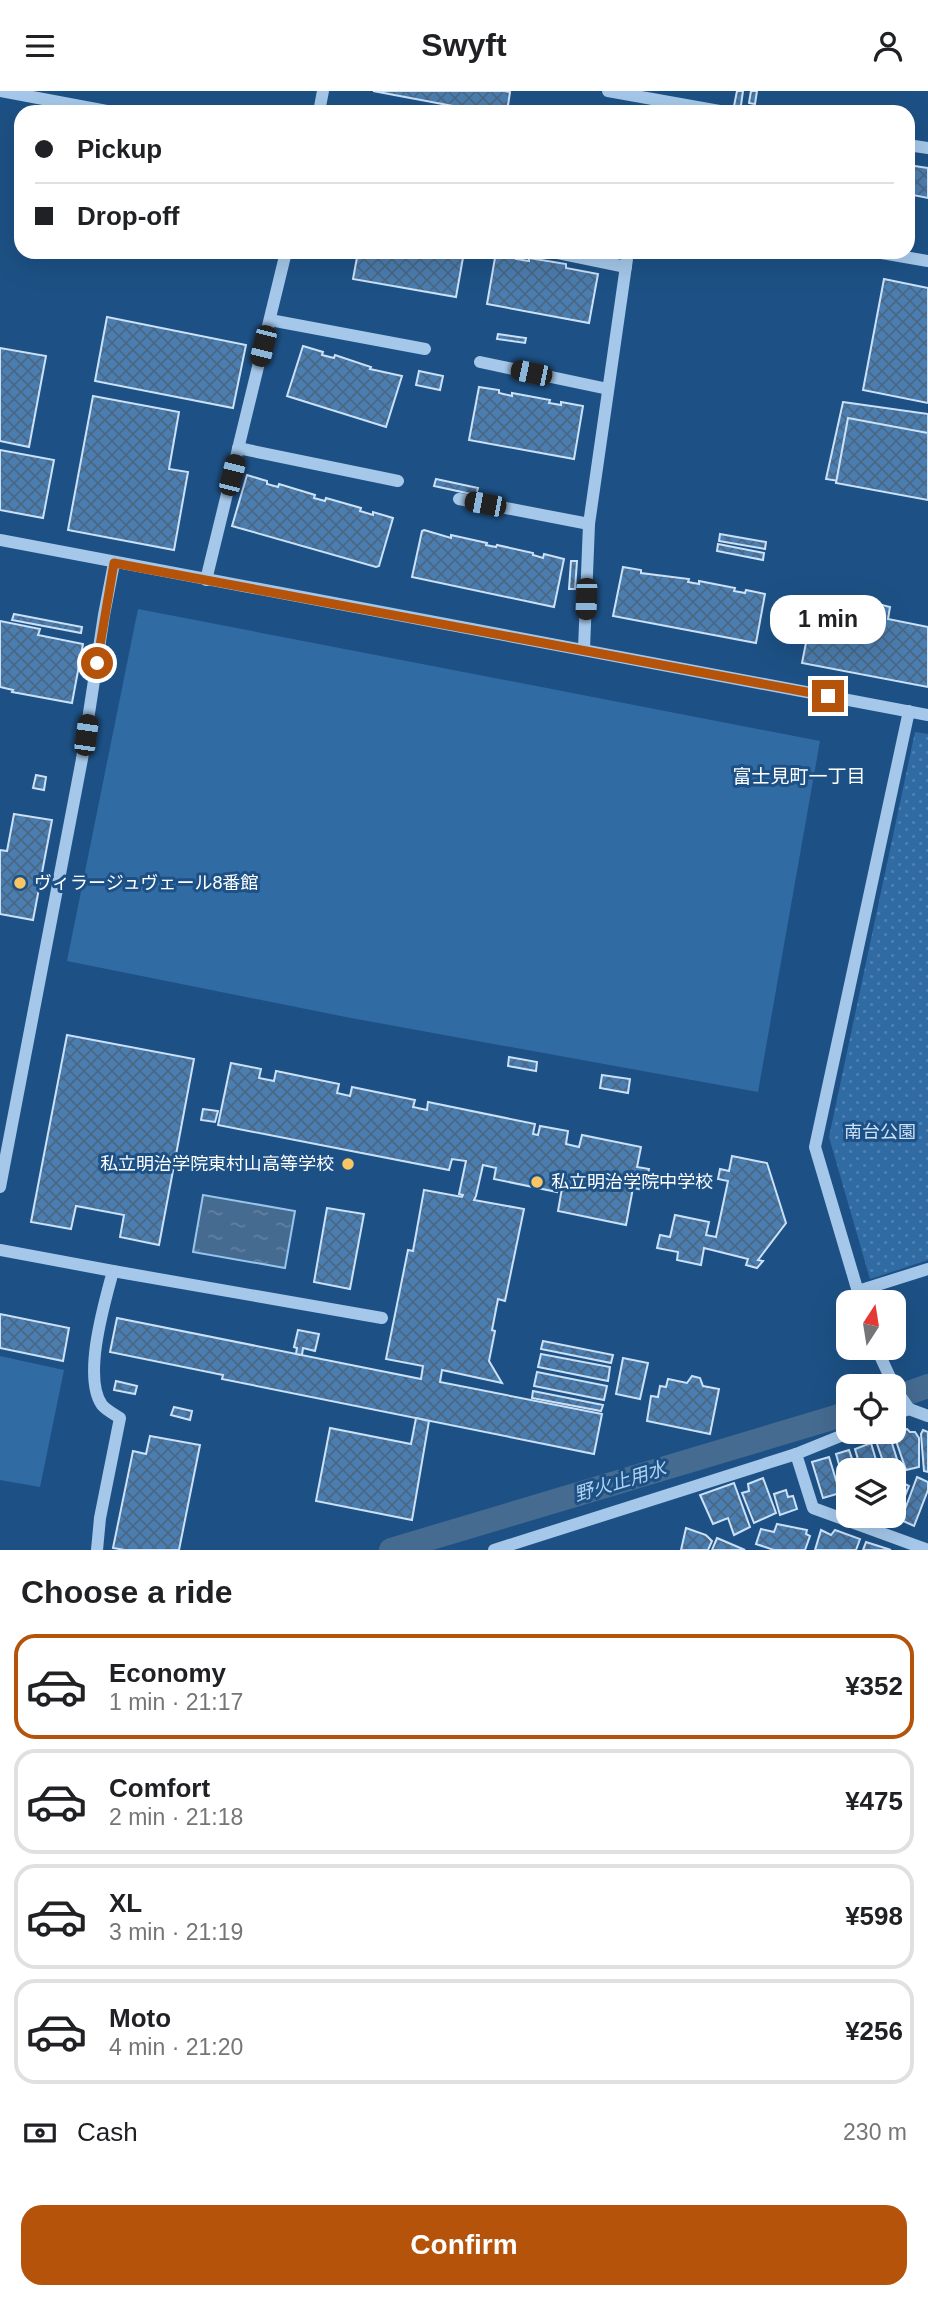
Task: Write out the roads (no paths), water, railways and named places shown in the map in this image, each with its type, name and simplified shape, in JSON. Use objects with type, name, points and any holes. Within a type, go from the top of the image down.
[{"type":"street","points":[[1,91],[75,105]]},
{"type":"street","points":[[608,91],[686,105]]},
{"type":"street","points":[[206,580],[284,259]]},
{"type":"street","points":[[587,259],[626,267]]},
{"type":"street","points":[[584,649],[589,524],[627,259]]},
{"type":"street","points":[[270,320],[425,349]]},
{"type":"street","points":[[480,362],[608,389]]},
{"type":"street","points":[[238,448],[398,481]]},
{"type":"street","points":[[459,499],[589,524]]},
{"type":"street","points":[[0,540],[928,715]]},
{"type":"street","points":[[0,1183],[80,770],[114,563]]},
{"type":"street","points":[[858,1290],[815,1147],[909,711]]},
{"type":"street","points":[[0,1250],[382,1318]]},
{"type":"street","points":[[877,1290],[928,1269]]},
{"type":"street","points":[[97,1550],[100,1518],[120,1418],[102,1404],[93,1376],[98,1327],[113,1271]]},
{"type":"street","points":[[906,1406],[928,1416]]},
{"type":"street","points":[[494,1550],[796,1454],[836,1438]]},
{"type":"street","points":[[796,1454],[813,1508],[928,1550]]},
{"type":"water","points":[[203,1195],[295,1211],[285,1268],[193,1252]]},
{"type":"waterway","name":"野火止用水","points":[[906,1394],[928,1386]]},
{"type":"waterway","name":"野火止用水","points":[[391,1550],[836,1417]]},
{"type":"place","name":"ヴィラージュヴェール8番館","points":[[20,883]]},
{"type":"place","name":"私立明治学院東村山高等学校","points":[[348,1164]]},
{"type":"place","name":"私立明治学院中学校","points":[[537,1182]]},
{"type":"district","name":"富士見町一丁目","points":[[799,776]]},
{"type":"park label","name":"南台公園","points":[[880,1132]]}]
